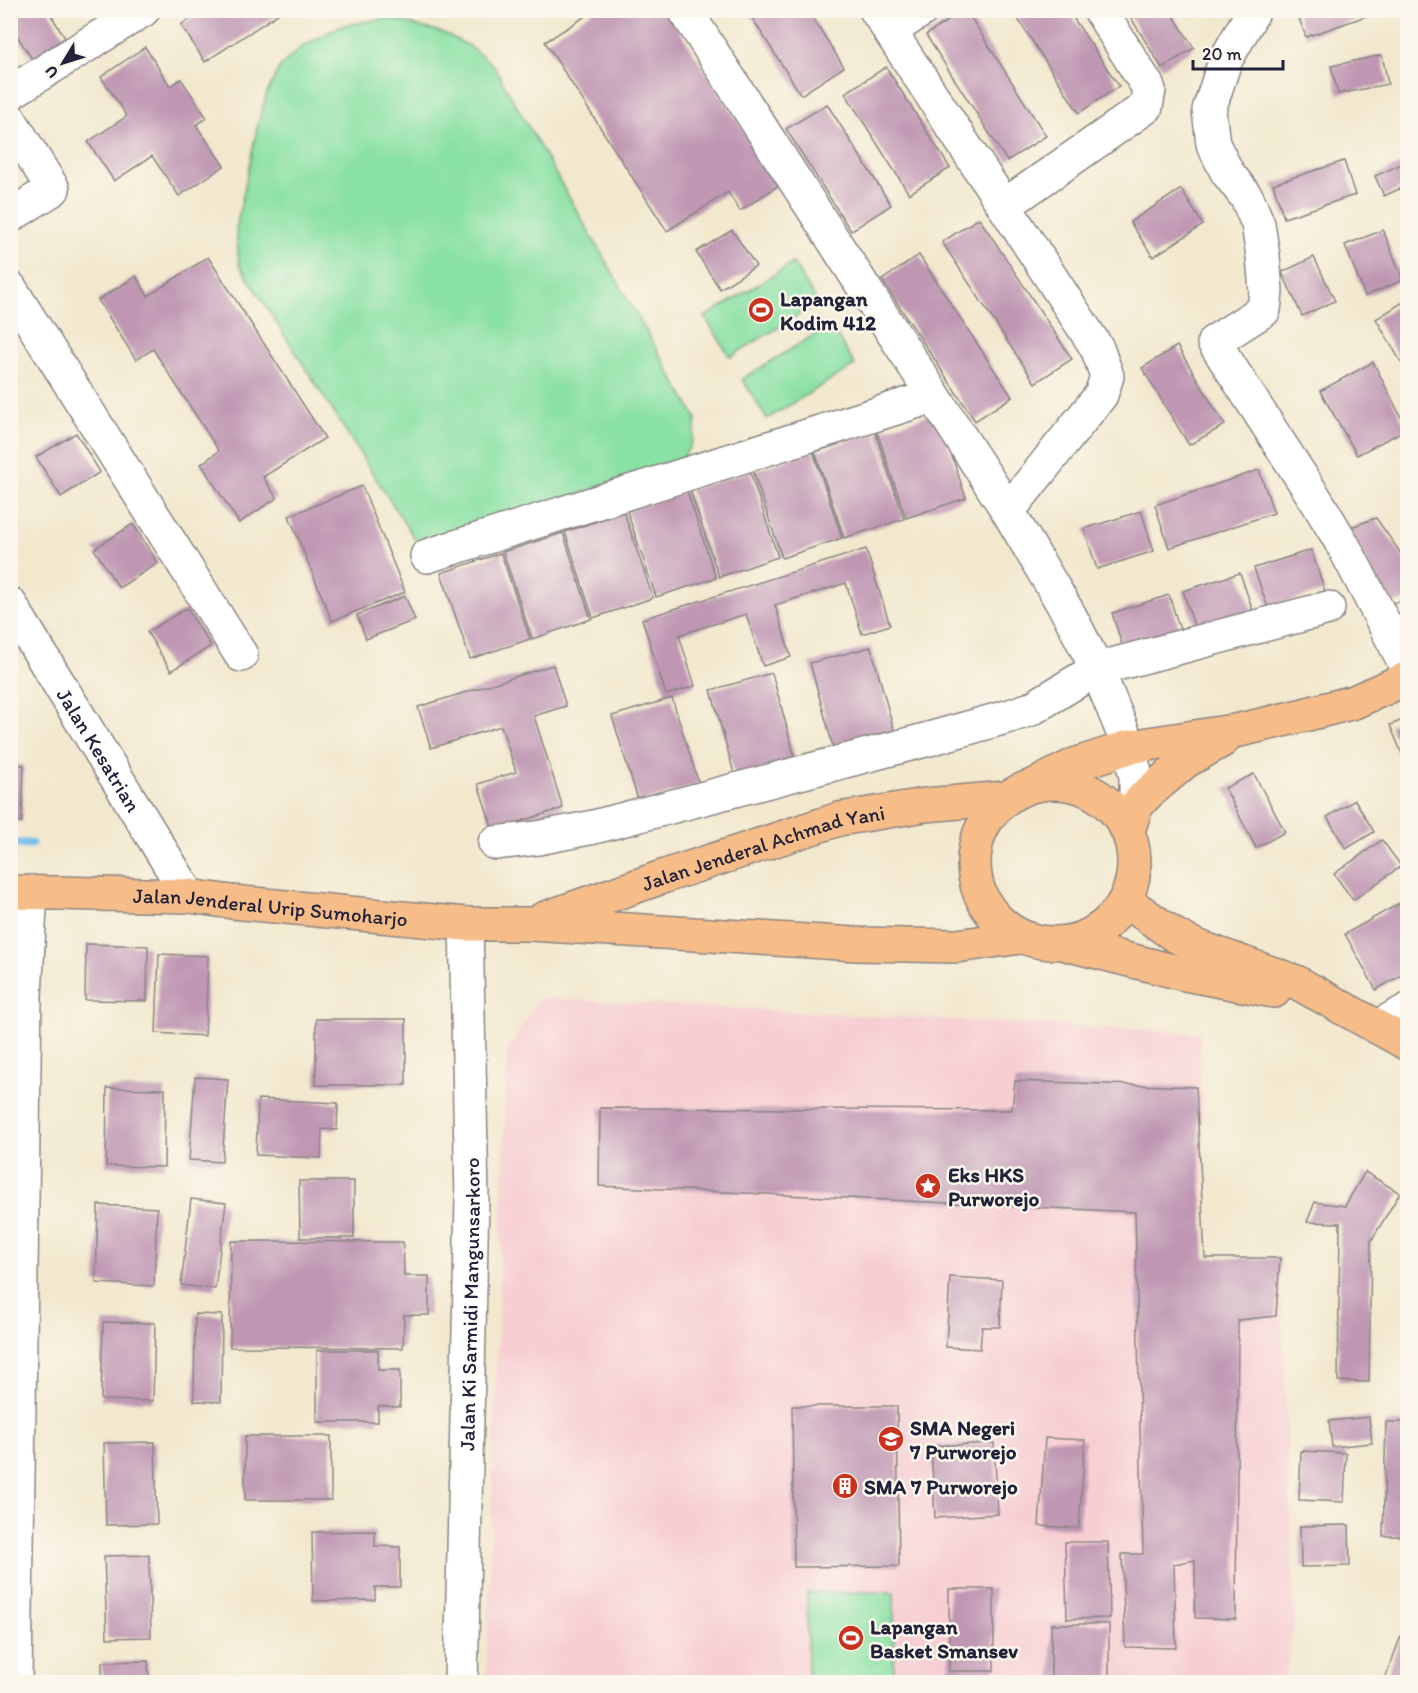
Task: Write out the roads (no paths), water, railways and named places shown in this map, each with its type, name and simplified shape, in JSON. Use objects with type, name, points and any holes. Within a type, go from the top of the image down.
[{"type":"main road","points":[[1334,1003],[1185,974],[1066,944],[1043,944],[1021,937],[998,922],[981,899],[973,872],[975,844],[986,819],[1005,798],[1074,765],[1129,747],[1240,730],[1354,702],[1407,678]]},
{"type":"main road","points":[[1066,944],[1090,936],[1110,921],[1126,901],[1133,880],[1132,819],[1147,794],[1186,761],[1240,730]]},
{"type":"main road","points":[[1038,784],[1065,783],[1091,792],[1112,808],[1132,819]]},
{"type":"main road","name":"Jalan Jenderal Achmad Yani","points":[[530,924],[665,876],[839,819],[925,805],[1005,798]]},
{"type":"main road","name":"Jalan Jenderal Urip Sumoharjo","points":[[21,892],[189,896],[466,924],[530,924],[844,943],[957,946],[1021,937]]},
{"type":"main road","points":[[1126,901],[1174,935],[1196,946],[1296,982],[1407,1044]]},
{"type":"street","points":[[10,93],[143,10]]},
{"type":"street","points":[[685,10],[1008,511],[1070,616],[1097,669],[1129,747],[1136,777],[1132,819]]},
{"type":"street","points":[[922,10],[883,21],[1097,348],[1107,376],[1101,394],[1008,511]]},
{"type":"street","points":[[1004,206],[1146,107],[1148,85],[1100,10]]},
{"type":"street","points":[[1254,10],[1225,61],[1209,110],[1213,144],[1227,172],[1247,198],[1258,224],[1263,256],[1265,300],[1263,310],[1214,342],[1343,545],[1407,669]]},
{"type":"street","points":[[10,120],[53,189],[10,216]]},
{"type":"street","points":[[10,288],[241,655]]},
{"type":"street","points":[[428,556],[934,396]]},
{"type":"street","name":"Jalan Kesatrian","points":[[10,604],[189,896]]},
{"type":"street","points":[[495,843],[538,838],[594,826],[918,742],[1031,709],[1097,669],[1328,608]]},
{"type":"street","points":[[15,1683],[15,1345],[21,892]]},
{"type":"street","name":"Jalan Ki Sarmidi Mangunsarkoro","points":[[461,1683],[472,1198],[466,924]]},
{"type":"street","points":[[1377,1027],[1407,1010]]},
{"type":"waterway","points":[[10,844],[31,844]]},
{"type":"place","name":"Lapangan Kodim 412","points":[[761,310]]},
{"type":"place","name":"Eks HKS Purworejo","points":[[928,1186]]},
{"type":"place","name":"SMA Negeri 7 Purworejo","points":[[891,1439]]},
{"type":"place","name":"SMA 7 Purworejo","points":[[845,1486]]},
{"type":"place","name":"Lapangan Basket Smansev","points":[[851,1638]]}]
